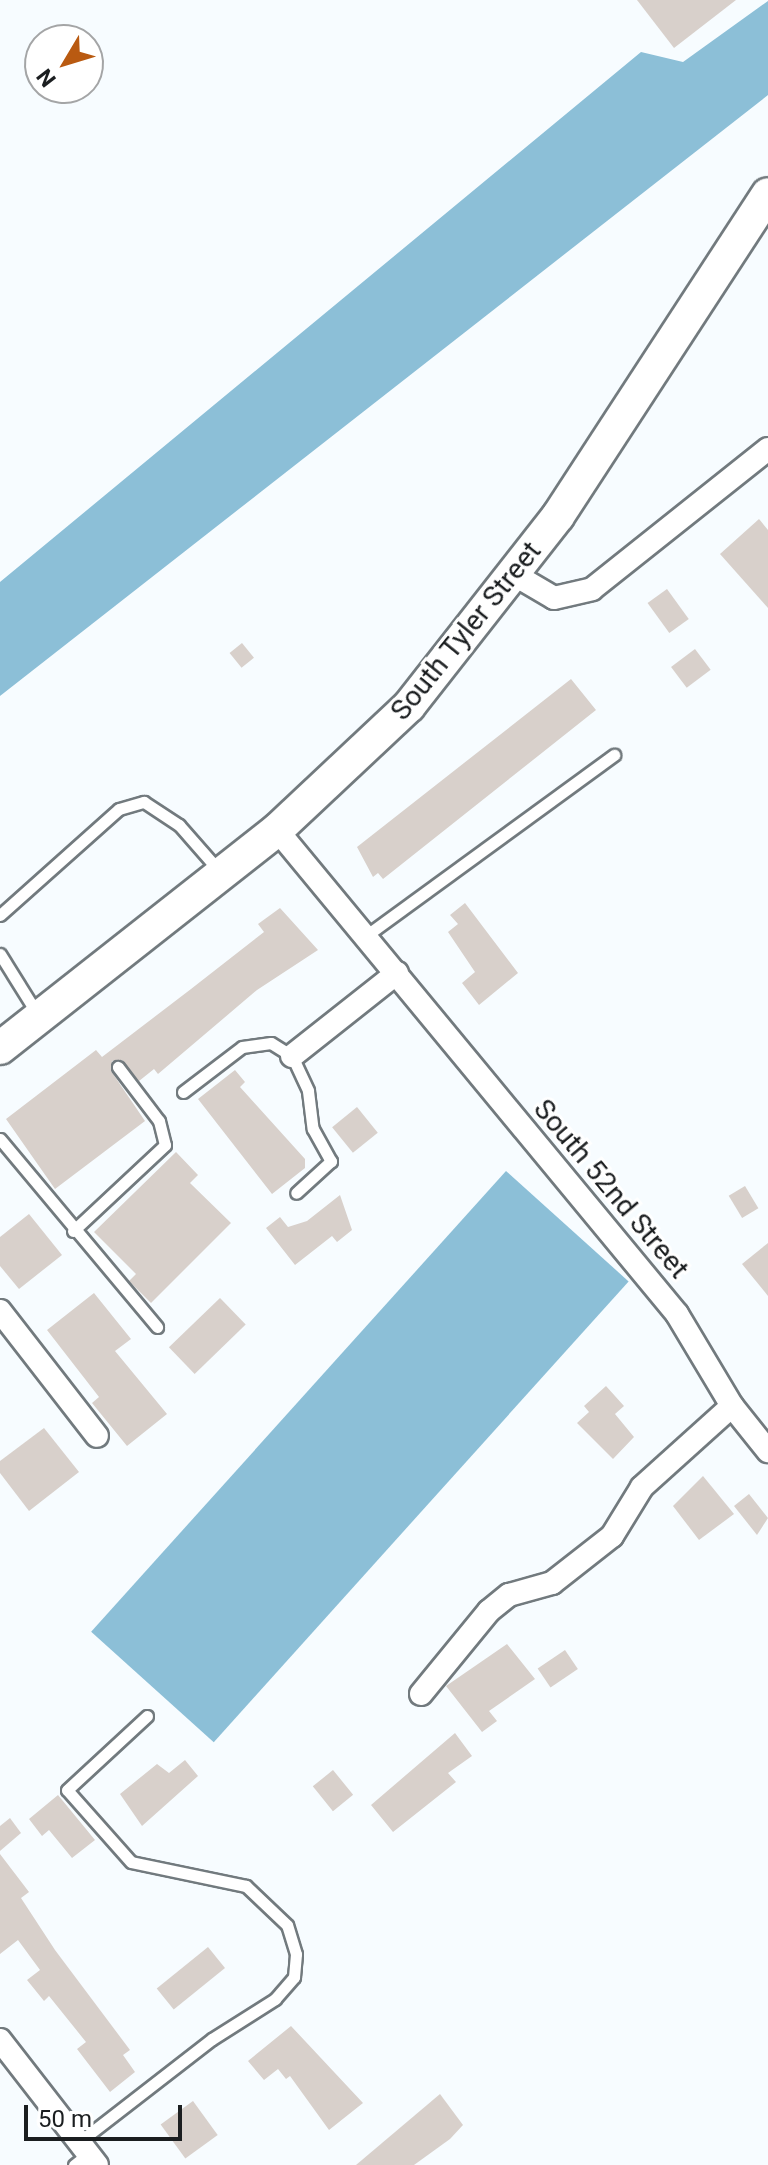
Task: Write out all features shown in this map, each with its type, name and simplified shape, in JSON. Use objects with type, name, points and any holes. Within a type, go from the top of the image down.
[{"type":"main road","name":"South Tyler Street","points":[[0,1048],[277,830],[409,706],[515,575],[768,194]]},
{"type":"street","points":[[515,575],[554,598],[592,589],[768,449]]},
{"type":"street","name":"South 52nd Street","points":[[277,830],[367,935],[555,1174],[677,1314],[732,1406],[768,1451]]},
{"type":"street","points":[[292,1056],[397,973]]},
{"type":"street","points":[[0,1311],[97,1436]]},
{"type":"street","points":[[421,1694],[489,1611],[509,1595],[552,1583],[590,1555],[612,1536],[642,1487],[732,1406]]},
{"type":"street","points":[[0,2040],[85,2156]]},
{"type":"lane","points":[[367,935],[614,755]]},
{"type":"lane","points":[[0,915],[119,809],[144,802],[179,825],[222,875]]},
{"type":"lane","points":[[0,954],[41,1018]]},
{"type":"lane","points":[[183,1092],[242,1047],[271,1043],[292,1056],[308,1091],[313,1129],[331,1161],[296,1193]]},
{"type":"lane","points":[[73,1231],[165,1145],[159,1121],[118,1067]]},
{"type":"lane","points":[[0,1139],[73,1231],[157,1327]]},
{"type":"lane","points":[[85,2156],[212,2039],[275,1999],[294,1977],[296,1954],[287,1925],[246,1886],[131,1862],[67,1790],[147,1716]]},
{"type":"shaded area","points":[[768,1],[768,95],[0,696],[0,582],[641,52],[683,62]]},
{"type":"shaded area","points":[[506,1171],[629,1281],[214,1742],[91,1632]]},
{"type":"building","points":[[637,0],[736,0],[674,48]]},
{"type":"building","points":[[759,519],[768,530],[768,608],[720,554]]},
{"type":"building","points":[[667,589],[689,619],[669,633],[648,603]]},
{"type":"building","points":[[242,643],[254,658],[242,668],[230,653]]},
{"type":"building","points":[[695,649],[711,670],[687,688],[671,667]]},
{"type":"building","points":[[571,679],[596,710],[383,879],[378,873],[373,877],[357,847]]},
{"type":"building","points":[[465,903],[518,973],[479,1005],[462,983],[475,972],[448,932],[458,924],[450,915]]},
{"type":"building","points":[[280,908],[318,950],[257,990],[158,1074],[154,1069],[139,1081],[122,1060],[112,1061],[111,1071],[145,1121],[55,1189],[6,1119],[96,1050],[102,1057],[191,989],[264,932],[258,924]]},
{"type":"building","points":[[235,1070],[245,1082],[240,1087],[305,1159],[305,1168],[272,1194],[198,1099]]},
{"type":"building","points":[[357,1107],[378,1133],[353,1153],[332,1127]]},
{"type":"building","points":[[176,1152],[198,1175],[190,1183],[231,1223],[151,1303],[129,1281],[136,1274],[94,1232]]},
{"type":"building","points":[[745,1186],[758,1208],[742,1218],[729,1196]]},
{"type":"building","points":[[340,1195],[352,1230],[337,1242],[332,1236],[295,1265],[266,1228],[280,1217],[288,1227],[307,1221]]},
{"type":"building","points":[[29,1214],[62,1255],[19,1289],[0,1266],[0,1237]]},
{"type":"building","points":[[768,1243],[768,1296],[742,1264]]},
{"type":"building","points":[[94,1293],[131,1339],[115,1351],[167,1414],[127,1446],[92,1403],[99,1397],[47,1330]]},
{"type":"building","points":[[220,1298],[246,1325],[195,1374],[169,1347]]},
{"type":"building","points":[[606,1386],[624,1406],[615,1414],[634,1437],[613,1459],[577,1423],[589,1412],[584,1406]]},
{"type":"building","points":[[44,1428],[79,1472],[29,1511],[0,1473],[0,1461]]},
{"type":"building","points":[[703,1476],[734,1514],[699,1540],[673,1506]]},
{"type":"building","points":[[749,1494],[768,1518],[757,1535],[734,1506]]},
{"type":"building","points":[[507,1644],[535,1679],[489,1711],[497,1721],[482,1732],[446,1686]]},
{"type":"building","points":[[565,1650],[578,1669],[551,1688],[538,1668]]},
{"type":"building","points":[[455,1733],[472,1756],[448,1773],[456,1782],[393,1832],[371,1805]]},
{"type":"building","points":[[185,1760],[198,1776],[142,1826],[120,1794],[157,1764],[169,1773]]},
{"type":"building","points":[[333,1770],[353,1795],[333,1811],[313,1786]]},
{"type":"building","points":[[58,1795],[95,1840],[72,1858],[49,1830],[42,1836],[29,1819]]},
{"type":"building","points":[[10,1818],[21,1833],[0,1851],[0,1826]]},
{"type":"building","points":[[0,1854],[29,1892],[21,1898],[55,1950],[130,2050],[123,2055],[135,2072],[110,2092],[77,2049],[86,2042],[49,1996],[44,2001],[27,1980],[40,1970],[18,1940],[0,1954]]},
{"type":"building","points":[[208,1947],[225,1968],[174,2010],[157,1989]]},
{"type":"building","points":[[291,2026],[363,2103],[329,2130],[290,2076],[286,2079],[278,2069],[264,2080],[248,2061]]},
{"type":"building","points":[[440,2094],[463,2125],[450,2139],[414,2165],[356,2165]]},
{"type":"building","points":[[193,2101],[218,2135],[185,2158],[161,2125]]}]
